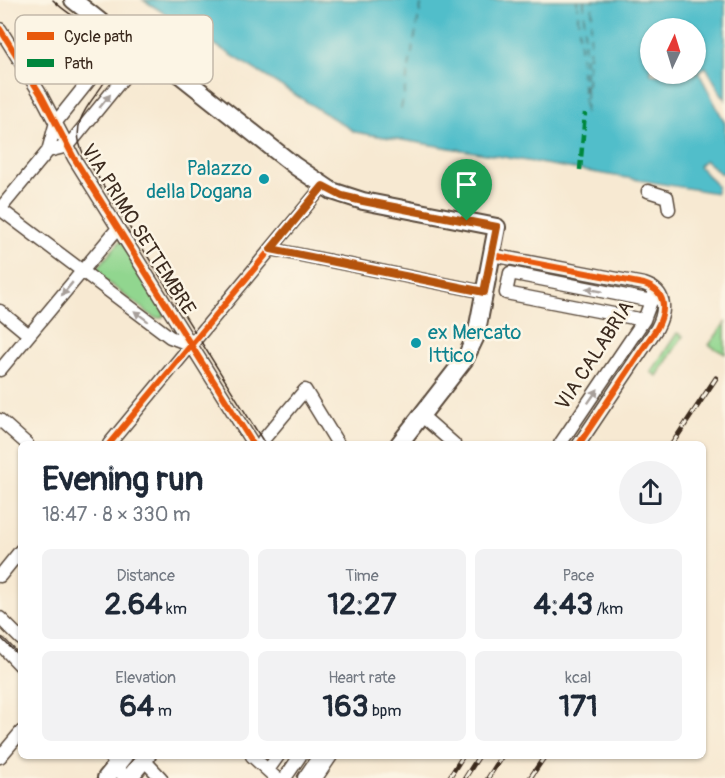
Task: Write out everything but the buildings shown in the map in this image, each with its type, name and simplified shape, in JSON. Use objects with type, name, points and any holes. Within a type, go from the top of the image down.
[{"type":"main road","points":[[74,0],[91,15]]},
{"type":"main road","points":[[191,84],[323,186],[342,196],[497,227],[476,336],[471,349],[401,441]]},
{"type":"main road","points":[[106,778],[130,766]]},
{"type":"street","name":"VIA PRIMO SETTEMBRE","points":[[0,29],[15,53]]},
{"type":"street","name":"VIA PRIMO SETTEMBRE","points":[[34,84],[68,146],[191,345],[257,441]]},
{"type":"street","points":[[86,84],[56,122],[48,151],[0,209],[170,337],[191,345]]},
{"type":"street","points":[[48,151],[68,146],[118,84]]},
{"type":"street","points":[[111,441],[323,186]]},
{"type":"street","points":[[648,191],[667,197],[669,209]]},
{"type":"street","points":[[0,369],[118,228]]},
{"type":"street","points":[[271,249],[484,292]]},
{"type":"street","points":[[492,255],[644,284],[653,295]]},
{"type":"street","points":[[644,320],[506,293],[510,273],[653,295]]},
{"type":"street","name":"VIA CALABRIA","points":[[562,441],[644,320],[653,295],[661,295],[664,303],[660,322],[581,441]]},
{"type":"street","points":[[0,311],[29,335]]},
{"type":"street","points":[[259,441],[305,390],[336,441]]},
{"type":"street","points":[[421,415],[451,441]]},
{"type":"street","points":[[0,420],[24,441]]},
{"type":"street","points":[[0,576],[18,554]]},
{"type":"street","points":[[0,618],[18,636]]},
{"type":"street","points":[[0,644],[18,663]]},
{"type":"street","points":[[0,757],[18,736]]},
{"type":"street","points":[[255,759],[272,774],[277,759]]},
{"type":"street","points":[[285,778],[298,759]]},
{"type":"street","points":[[304,778],[317,759]]},
{"type":"street","points":[[316,778],[329,759]]},
{"type":"street","points":[[130,766],[161,778]]},
{"type":"green space","points":[[121,240],[165,312],[162,318],[155,318],[94,272]]},
{"type":"green space","points":[[725,323],[725,354],[709,345]]},
{"type":"green space","points":[[677,333],[683,336],[657,376],[651,372]]},
{"type":"water","points":[[143,0],[725,0],[725,100],[706,67],[706,18],[640,18],[640,84],[705,84],[725,123],[725,171],[721,174],[705,160],[699,166],[717,186],[716,193],[355,132],[213,44],[213,15],[167,15]]},
{"type":"ferry route","points":[[401,109],[422,0]]},
{"type":"ferry route","points":[[577,0],[584,106]]},
{"type":"ferry route","points":[[584,0],[585,97]]},
{"type":"ferry route","points":[[585,113],[593,0]]},
{"type":"tram line","points":[[53,0],[71,15]]},
{"type":"tram line","points":[[104,84],[87,107],[81,120],[78,135],[83,153],[263,441]]},
{"type":"tram line","points":[[0,637],[18,655]]},
{"type":"railway","points":[[674,441],[716,378]]},
{"type":"railway","points":[[449,778],[461,759]]},
{"type":"railway","points":[[465,778],[477,759]]},
{"type":"railway","points":[[488,778],[500,759]]},
{"type":"railway","points":[[530,778],[543,759]]},
{"type":"marked path","points":[[580,170],[585,113]]},
{"type":"cycle path","points":[[0,29],[15,53]]},
{"type":"cycle path","points":[[34,84],[74,158],[251,441]]},
{"type":"cycle path","points":[[111,441],[323,186]]},
{"type":"cycle path","points":[[492,255],[644,284],[657,291],[660,296],[663,308],[657,328],[581,441]]},
{"type":"place","name":"Palazzo della Dogana","points":[[264,179]]},
{"type":"place","name":"ex Mercato Ittico","points":[[416,343]]},
{"type":"route","points":[[323,186],[353,199],[467,221],[497,227],[484,292],[271,249],[323,186]]}]
